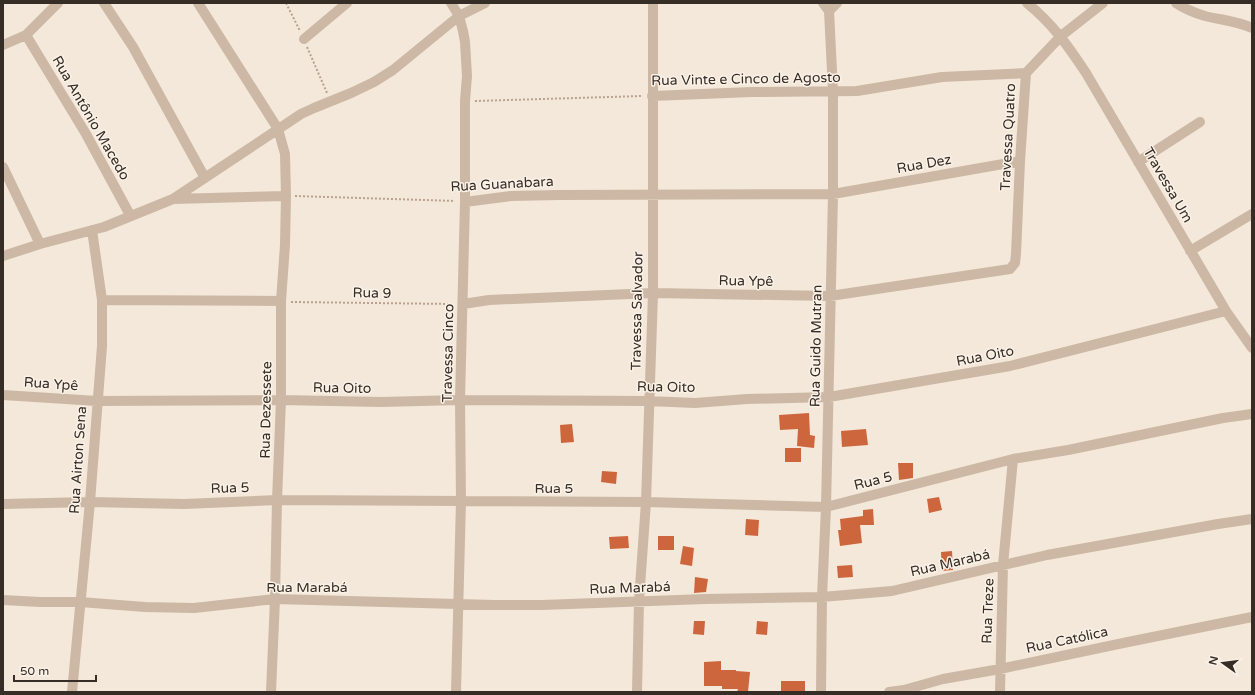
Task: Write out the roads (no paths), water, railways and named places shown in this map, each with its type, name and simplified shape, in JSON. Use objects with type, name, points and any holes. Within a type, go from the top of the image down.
[{"type":"street","points":[[3,45],[26,35],[58,3]]},
{"type":"street","points":[[104,3],[133,47],[205,178]]},
{"type":"street","name":"Rua Dezessete","points":[[198,3],[278,129],[285,154],[286,196],[281,301],[281,400],[271,692]]},
{"type":"street","points":[[304,39],[347,3]]},
{"type":"street","name":"Travessa Cinco","points":[[451,3],[459,16],[465,42],[467,76],[465,101],[465,202],[460,400],[461,501],[456,692]]},
{"type":"street","points":[[3,256],[40,244],[104,227],[130,215],[173,199],[278,129],[314,108],[351,93],[387,74],[459,16],[485,3]]},
{"type":"street","name":"Travessa Salvador","points":[[637,692],[639,601],[646,502],[648,401],[653,293],[653,3]]},
{"type":"street","points":[[826,7],[837,3]]},
{"type":"street","name":"Travessa Um","points":[[1027,3],[1061,36],[1086,73],[1226,311],[1252,348]]},
{"type":"street","name":"Travessa Quatro","points":[[1016,254],[1026,73],[1061,36],[1103,3]]},
{"type":"street","points":[[1176,3],[1189,10],[1206,16],[1233,21],[1252,28]]},
{"type":"street","name":"Rua Guido Mutran","points":[[821,692],[822,597],[826,507],[833,194],[833,91],[826,7]]},
{"type":"street","name":"Rua Antônio Macedo","points":[[26,35],[86,134],[130,215]]},
{"type":"street","name":"Rua Vinte e Cinco de Agosto","points":[[652,96],[752,92],[857,91],[942,77],[1026,73]]},
{"type":"street","points":[[1138,162],[1200,122]]},
{"type":"street","name":"Rua Dez","points":[[833,194],[1020,161]]},
{"type":"street","points":[[3,167],[40,244]]},
{"type":"street","name":"Rua Guanabara","points":[[465,202],[511,196],[833,194]]},
{"type":"street","points":[[173,199],[286,196]]},
{"type":"street","points":[[1190,250],[1252,214]]},
{"type":"street","name":"Rua Airton Sena","points":[[72,692],[90,502],[102,346],[102,300],[92,230]]},
{"type":"street","name":"Rua Ypê","points":[[463,304],[489,300],[653,293],[830,296],[1010,269],[1015,263],[1016,254]]},
{"type":"street","points":[[102,300],[281,301]]},
{"type":"street","name":"Rua Oito","points":[[97,401],[281,400],[380,402],[460,400],[648,401],[694,403],[747,399],[829,397],[1010,366],[1226,311]]},
{"type":"street","name":"Rua Ypê","points":[[3,395],[97,401]]},
{"type":"street","name":"Rua 5","points":[[3,504],[90,502],[184,504],[277,500],[646,502],[826,507],[1013,459],[1068,450],[1223,418],[1252,414]]},
{"type":"street","name":"Rua Treze","points":[[1000,692],[1003,565],[1013,459]]},
{"type":"street","name":"Rua Marabá","points":[[3,600],[80,602],[194,608],[275,600],[542,605],[639,601],[822,597],[892,591],[1047,556],[1210,525],[1252,519]]},
{"type":"street","name":"Rua Católica","points":[[889,692],[904,690],[943,679],[1000,669],[1252,617]]}]
